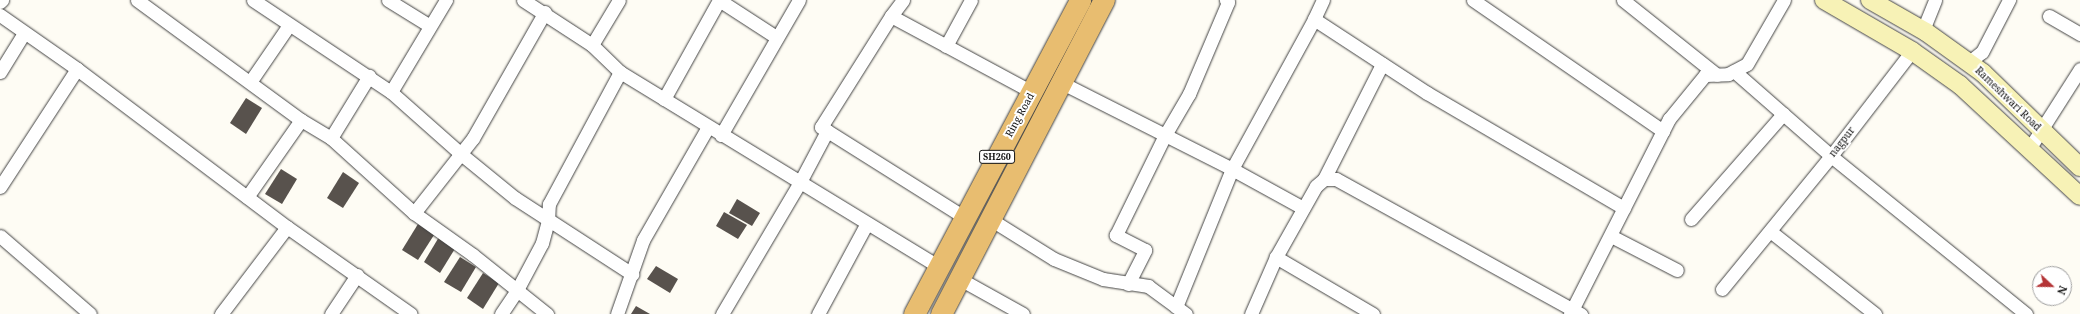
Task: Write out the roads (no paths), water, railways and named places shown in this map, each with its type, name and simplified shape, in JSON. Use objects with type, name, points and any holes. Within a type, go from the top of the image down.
[{"type":"highway","name":"Ring Road","points":[[914,314],[1080,0]]},
{"type":"highway","name":"SH260","points":[[941,314],[1104,0]]},
{"type":"main road","points":[[1824,0],[1912,51],[1960,85],[2002,126],[2029,148],[2080,196]]},
{"type":"main road","name":"Rameshwari Road","points":[[1871,0],[1923,30],[1969,62],[2080,167]]},
{"type":"street","points":[[137,0],[301,120],[331,138],[414,214],[517,290],[546,314]]},
{"type":"street","points":[[253,0],[391,92],[461,154],[548,221],[632,274]]},
{"type":"street","points":[[388,0],[430,26]]},
{"type":"street","points":[[391,92],[446,0]]},
{"type":"street","points":[[523,0],[545,12],[592,45],[620,72],[939,267]]},
{"type":"street","points":[[592,45],[619,0]]},
{"type":"street","points":[[664,99],[719,0],[776,37]]},
{"type":"street","points":[[721,135],[798,0]]},
{"type":"street","points":[[902,0],[821,127],[964,217]]},
{"type":"street","points":[[946,46],[971,0]]},
{"type":"street","points":[[1128,284],[1145,250],[1116,235],[1205,60],[1228,2],[1226,0]]},
{"type":"street","points":[[990,219],[1054,259],[1103,279],[1148,286],[1181,311],[1232,169],[1323,0]]},
{"type":"street","points":[[1473,0],[1663,131]]},
{"type":"street","points":[[1623,0],[1717,75]]},
{"type":"street","points":[[1324,179],[1336,179],[1574,312],[1669,119],[1705,75],[1717,75],[1734,71],[1747,64],[1784,0]]},
{"type":"street","points":[[1923,30],[1934,0]]},
{"type":"street","points":[[1969,62],[1982,52],[2009,0]]},
{"type":"street","points":[[414,214],[461,154],[492,108],[518,56],[545,12]]},
{"type":"street","points":[[0,15],[77,69],[287,227],[411,314]]},
{"type":"street","points":[[891,16],[1032,92]]},
{"type":"street","points":[[2049,16],[2080,34]]},
{"type":"street","points":[[1314,19],[1427,93],[1624,208]]},
{"type":"street","points":[[250,82],[289,25]]},
{"type":"street","points":[[0,72],[24,33]]},
{"type":"street","name":"nagpur","points":[[1722,289],[1831,156],[1912,51]]},
{"type":"street","points":[[1251,314],[1276,257],[1316,186],[1324,179],[1382,64]]},
{"type":"street","points":[[0,187],[77,69]]},
{"type":"street","points":[[2029,148],[2039,129],[2080,70]]},
{"type":"street","points":[[1734,71],[1831,156],[2026,314]]},
{"type":"street","points":[[501,314],[517,290],[542,242],[548,221],[548,204],[620,72]]},
{"type":"street","points":[[331,138],[368,76]]},
{"type":"street","points":[[1062,83],[1232,169],[1303,208]]},
{"type":"street","points":[[1691,219],[1783,114]]},
{"type":"street","points":[[247,197],[301,120]]},
{"type":"street","points":[[617,314],[643,240],[708,126]]},
{"type":"street","points":[[727,312],[827,131]]},
{"type":"street","points":[[818,314],[867,223]]},
{"type":"street","points":[[221,314],[287,227]]},
{"type":"street","points":[[1770,231],[1875,314]]},
{"type":"street","points":[[0,236],[90,314]]},
{"type":"street","points":[[1611,236],[1677,270]]},
{"type":"street","points":[[1276,257],[1373,314]]},
{"type":"street","points":[[331,314],[357,275]]},
{"type":"street","points":[[960,279],[1009,311],[1022,314]]}]
